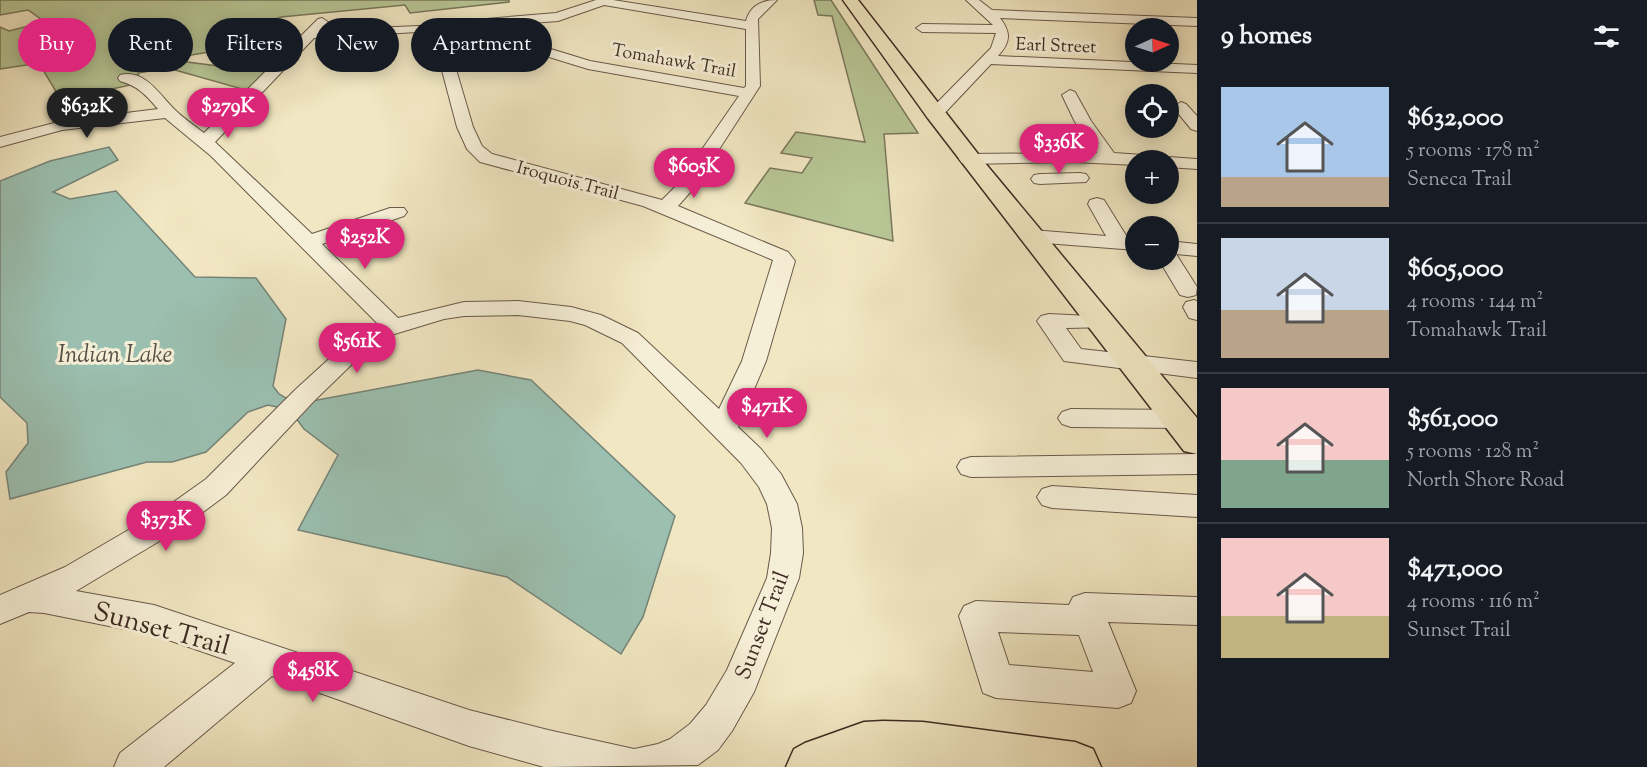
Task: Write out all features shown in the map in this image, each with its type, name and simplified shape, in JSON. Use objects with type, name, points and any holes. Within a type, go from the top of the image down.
[{"type":"main road","points":[[850,0],[968,159],[1102,321],[1197,442]]},
{"type":"main road","points":[[812,767],[864,746],[883,745],[923,746],[1076,767]]},
{"type":"street","points":[[749,93],[753,86],[751,26],[755,13],[771,0]]},
{"type":"street","points":[[934,115],[986,60],[1003,37],[1002,29],[990,14],[972,0]]},
{"type":"street","points":[[547,18],[558,17],[593,3],[604,2],[751,26]]},
{"type":"street","points":[[990,14],[1197,22]]},
{"type":"street","points":[[922,28],[1002,29]]},
{"type":"street","name":"Tomahawk Trail","points":[[311,34],[411,29]]},
{"type":"street","points":[[205,142],[315,30]]},
{"type":"street","name":"Tomahawk Trail","points":[[552,54],[588,65],[749,93],[685,188],[665,208]]},
{"type":"street","name":"Earl Street","points":[[986,60],[1197,69]]},
{"type":"street","name":"Iroquois Trail","points":[[450,72],[465,127],[475,149],[486,158],[665,208],[781,256],[784,261],[754,361],[723,429]]},
{"type":"street","points":[[125,78],[138,81],[149,89],[169,113],[205,142],[394,327]]},
{"type":"street","points":[[1070,95],[1083,122],[1109,158]]},
{"type":"street","points":[[1180,107],[1197,126]]},
{"type":"street","points":[[0,142],[80,122],[169,113]]},
{"type":"street","points":[[1040,158],[1060,178]]},
{"type":"street","points":[[968,159],[1125,159]]},
{"type":"street","points":[[1179,163],[1197,164]]},
{"type":"street","points":[[1040,178],[1080,178]]},
{"type":"street","points":[[1097,204],[1125,239]]},
{"type":"street","points":[[308,242],[397,212]]},
{"type":"street","points":[[1032,236],[1125,243]]},
{"type":"street","points":[[1179,248],[1197,250]]},
{"type":"street","points":[[1175,270],[1193,304]]},
{"type":"street","name":"Sunset Trail","points":[[10,602],[122,552],[216,487],[305,395],[370,334],[441,313],[487,307],[549,310],[593,320],[630,338],[762,468],[782,504],[787,536],[783,578],[741,680],[719,718],[704,737],[684,752],[660,763],[637,767]]},
{"type":"street","points":[[1102,321],[1049,321],[1073,356],[1197,370]]},
{"type":"street","points":[[1071,418],[1179,419]]},
{"type":"street","points":[[971,467],[1197,464]]},
{"type":"street","points":[[1052,497],[1197,506]]},
{"type":"street","name":"Sunset Trail","points":[[10,602],[44,599],[154,620],[469,728],[541,758],[631,767]]},
{"type":"street","points":[[1091,621],[1085,607],[1197,611]]},
{"type":"street","points":[[134,767],[267,659]]},
{"type":"green space","points":[[0,0],[509,0],[509,2],[410,13],[405,5],[278,18],[205,18],[205,53],[193,55],[193,18],[108,18],[108,72],[144,72],[138,73],[140,83],[61,100],[44,72],[96,72],[96,18],[39,18],[28,10],[0,15]]},
{"type":"green space","points":[[814,0],[831,0],[918,133],[884,134],[893,241],[745,203],[770,168],[802,173],[812,158],[781,153],[796,132],[865,142],[832,16],[818,15]]},
{"type":"green space","points":[[0,27],[9,31],[18,29],[18,66],[0,69]]},
{"type":"green space","points":[[193,63],[205,64],[205,72],[266,72],[249,91],[182,72],[193,72]]},
{"type":"water","name":"Indian Lake","points":[[109,147],[118,160],[53,192],[70,199],[116,191],[195,277],[256,278],[286,319],[273,386],[279,394],[296,404],[478,370],[531,380],[675,516],[643,617],[621,654],[507,577],[298,530],[338,455],[304,429],[290,410],[268,405],[248,412],[206,452],[172,462],[147,462],[10,499],[6,472],[28,443],[27,423],[0,397],[0,181],[50,161]]}]
